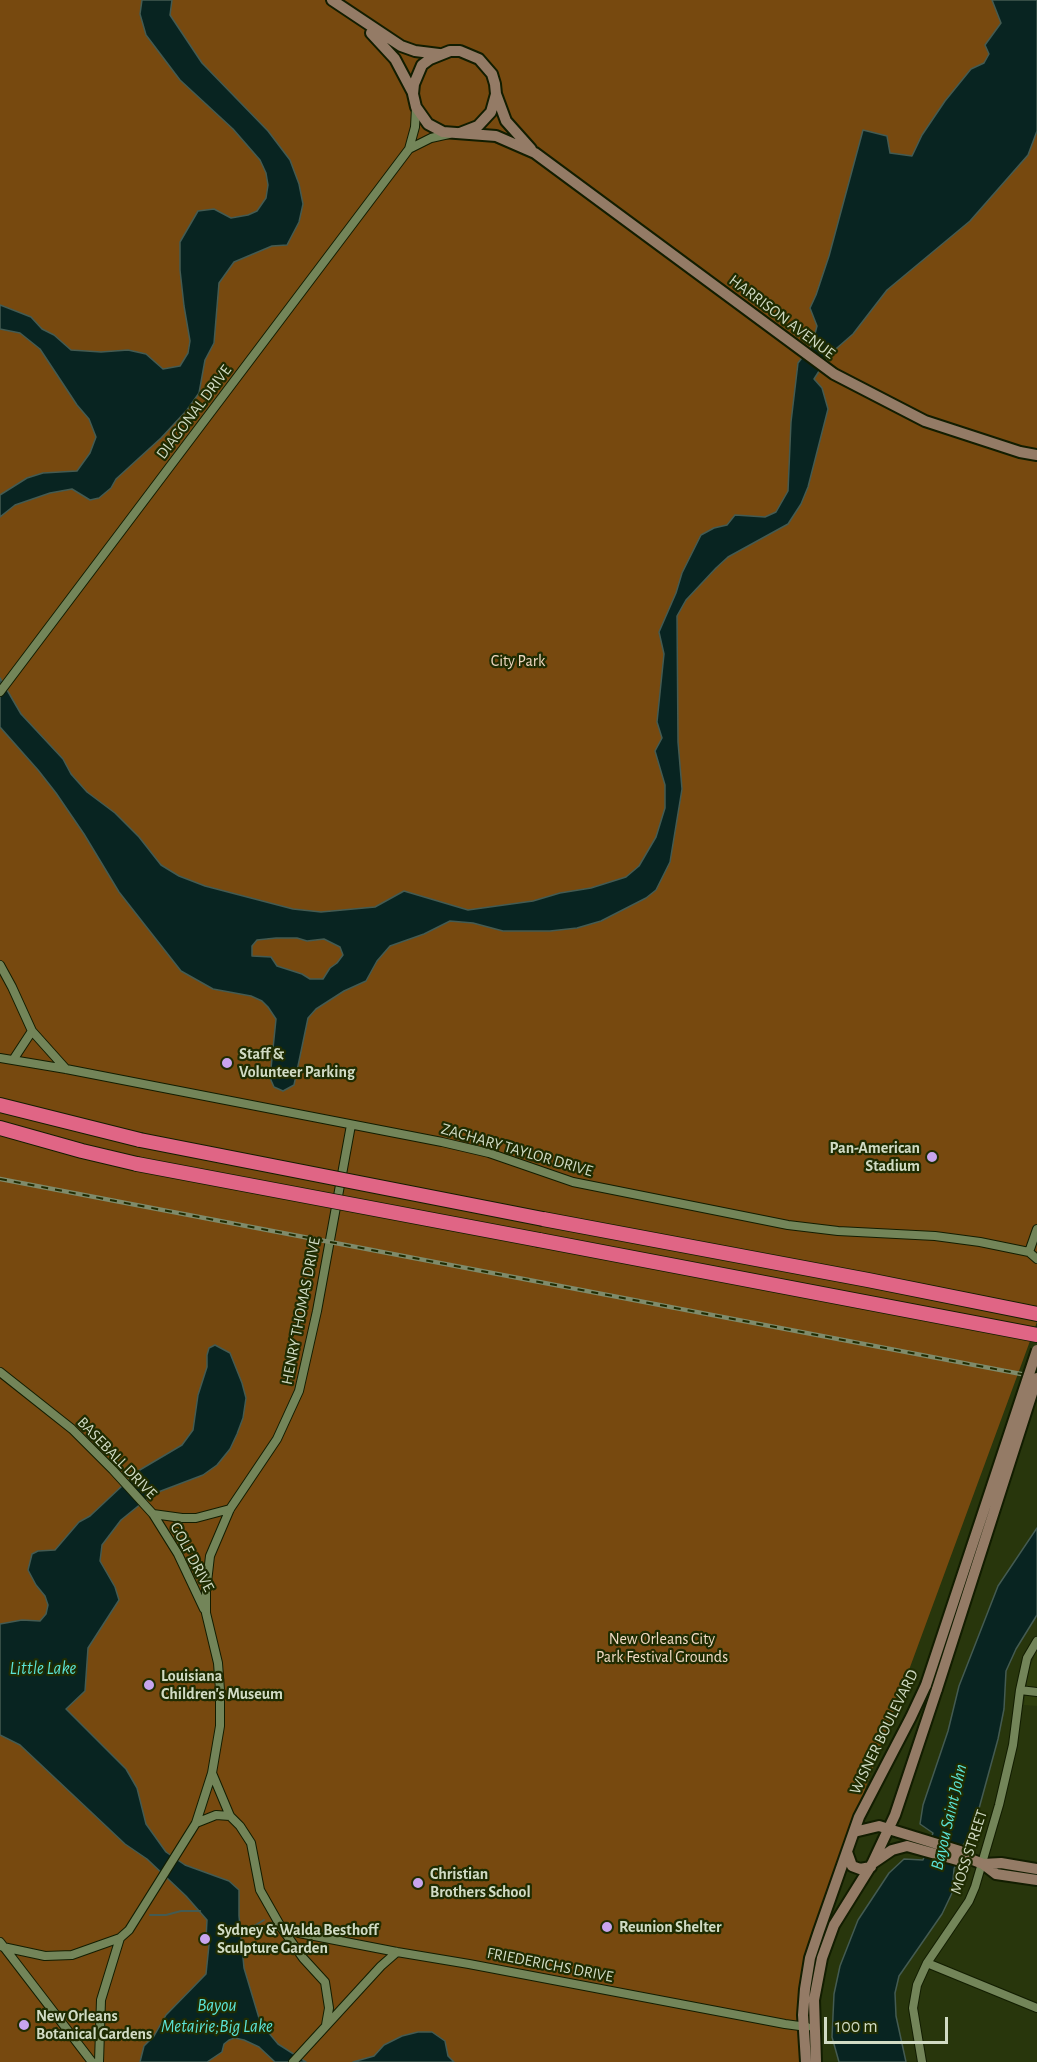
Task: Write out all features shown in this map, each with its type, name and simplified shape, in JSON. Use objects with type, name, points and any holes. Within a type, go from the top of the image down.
[{"type":"highway","points":[[0,1105],[140,1140],[1037,1314]]},
{"type":"highway","points":[[0,1128],[137,1164],[1037,1335]]},
{"type":"street","name":"HARRISON AVENUE","points":[[332,0],[401,46],[416,51],[439,54],[460,51],[479,58],[492,74],[496,94],[506,121],[535,153],[834,374],[925,421],[1020,452],[1037,455]]},
{"type":"street","name":"HARRISON AVENUE","points":[[348,12],[387,49],[395,60],[413,94],[416,107],[428,124],[435,129],[456,133],[496,136],[535,153]]},
{"type":"street","points":[[413,94],[414,84],[422,65],[439,54]]},
{"type":"street","points":[[456,133],[478,126],[485,120],[491,112],[496,94]]},
{"type":"street","name":"DIAGONAL DRIVE","points":[[0,692],[409,149],[415,127],[416,107]]},
{"type":"street","name":"DIAGONAL DRIVE","points":[[409,149],[431,138],[456,133]]},
{"type":"street","points":[[0,965],[32,1031],[66,1069]]},
{"type":"street","points":[[13,1060],[32,1031]]},
{"type":"street","name":"ZACHARY TAYLOR DRIVE","points":[[0,1058],[489,1153],[573,1182],[788,1225],[838,1231],[935,1236],[1029,1252],[1037,1258]]},
{"type":"street","name":"HENRY THOMAS DRIVE","points":[[99,2062],[101,2000],[120,1938],[129,1930],[196,1823],[212,1773],[220,1726],[220,1690],[218,1663],[206,1613],[210,1556],[230,1509],[277,1439],[299,1392],[317,1311],[351,1125]]},
{"type":"street","points":[[1029,1252],[1037,1229]]},
{"type":"street","name":"WISNER BOULEVARD","points":[[806,2062],[809,2027],[822,1958],[834,1925],[872,1865],[906,1785],[931,1687],[1037,1350]]},
{"type":"street","name":"BASEBALL DRIVE","points":[[0,1372],[72,1429],[150,1511],[182,1518],[196,1518],[230,1509]]},
{"type":"street","name":"WISNER BOULEVARD","points":[[816,2062],[804,2001],[810,1958],[860,1817],[911,1717],[931,1687],[1037,1378]]},
{"type":"street","name":"GOLF DRIVE","points":[[150,1511],[178,1554],[206,1613]]},
{"type":"street","name":"MOSS STREET","points":[[922,2062],[913,2008],[917,1985],[927,1962],[969,1901],[983,1864],[1013,1745],[1020,1690],[1028,1658],[1037,1641]]},
{"type":"street","points":[[1020,1690],[1037,1692]]},
{"type":"street","points":[[212,1773],[230,1816],[251,1843],[260,1890],[281,1927],[303,1958],[325,1982],[329,2008],[326,2025]]},
{"type":"street","points":[[196,1823],[216,1815],[230,1816]]},
{"type":"street","points":[[854,1832],[879,1826],[889,1828],[927,1846],[983,1864],[996,1874],[1037,1880]]},
{"type":"street","points":[[847,1852],[852,1866],[860,1869],[872,1865],[892,1850],[907,1846],[927,1846]]},
{"type":"street","points":[[983,1864],[1001,1863],[1037,1869]]},
{"type":"street","name":"FRIEDERICHS DRIVE","points":[[281,1927],[299,1933],[397,1952],[809,2027]]},
{"type":"street","points":[[2,1945],[45,1956],[72,1955],[120,1938]]},
{"type":"street","points":[[2,1945],[92,2062]]},
{"type":"street","points":[[293,2062],[381,1966],[397,1952]]},
{"type":"street","points":[[927,1962],[1037,2008]]},
{"type":"shaded area","points":[[1037,1650],[1037,1706],[1024,1705],[1028,1672]]},
{"type":"green space","name":"City Park","points":[[0,0],[1037,0],[1037,1322],[810,1939],[800,1991],[800,2062],[0,2062]]},
{"type":"water","points":[[142,0],[172,0],[170,15],[202,63],[268,131],[290,160],[299,184],[303,204],[299,222],[287,245],[272,246],[234,262],[219,283],[214,343],[205,360],[199,393],[187,410],[161,438],[116,479],[111,488],[99,498],[90,500],[72,489],[50,493],[15,505],[0,517],[0,495],[27,478],[43,473],[77,471],[90,453],[96,437],[89,419],[77,405],[40,349],[20,333],[0,329],[0,305],[31,317],[42,329],[54,335],[71,350],[101,352],[128,350],[146,354],[163,369],[180,366],[188,353],[190,341],[180,270],[180,242],[198,211],[214,209],[231,218],[248,215],[257,211],[266,198],[268,185],[260,160],[233,129],[180,80],[146,35],[140,14]]},
{"type":"water","points":[[992,0],[1037,0],[1037,131],[1028,155],[970,221],[887,290],[853,334],[830,354],[814,379],[822,388],[828,409],[808,487],[801,504],[788,524],[728,557],[686,600],[677,616],[678,742],[682,789],[670,862],[656,890],[646,898],[601,921],[577,928],[550,931],[503,931],[473,923],[450,921],[424,934],[390,946],[377,961],[366,981],[344,991],[316,1009],[308,1018],[294,1085],[283,1091],[274,1087],[270,1078],[276,1019],[268,1007],[251,996],[213,989],[181,971],[119,892],[56,793],[0,727],[0,678],[21,714],[63,759],[71,774],[87,792],[115,813],[139,837],[161,865],[179,876],[205,886],[293,909],[321,912],[375,907],[404,891],[468,910],[533,901],[560,893],[591,888],[626,877],[639,866],[656,837],[665,808],[665,785],[655,751],[662,738],[657,722],[664,654],[659,632],[682,573],[701,535],[714,528],[727,525],[735,515],[765,517],[776,512],[788,491],[791,422],[798,363],[812,345],[817,326],[810,308],[829,256],[863,130],[887,136],[890,153],[912,156],[922,135],[945,101],[971,69],[984,63],[989,54],[985,45],[1001,23]],"holes":[[[297,938],[307,941],[324,939],[340,947],[343,955],[323,979],[310,979],[277,966],[271,957],[252,956],[252,946],[257,940]]]},
{"type":"water","name":"Little Lake","points":[[215,1345],[230,1353],[246,1398],[243,1418],[237,1434],[230,1449],[217,1465],[203,1475],[153,1494],[121,1520],[102,1545],[100,1561],[115,1587],[119,1600],[88,1648],[85,1691],[66,1709],[126,1769],[137,1788],[146,1824],[166,1852],[185,1865],[229,1881],[239,1890],[244,1968],[259,2018],[278,2044],[306,2062],[275,2062],[259,2047],[235,2038],[224,2044],[222,2052],[207,2062],[140,2062],[144,2046],[154,2036],[166,2015],[206,1974],[209,1945],[206,1939],[207,1920],[186,1896],[147,1859],[125,1844],[20,1745],[0,1735],[0,1624],[22,1620],[40,1621],[46,1614],[48,1605],[45,1596],[28,1570],[32,1554],[38,1551],[55,1550],[79,1522],[90,1516],[138,1471],[182,1445],[193,1430],[198,1395],[207,1367],[207,1355],[209,1348]]},
{"type":"water","name":"Bayou Saint John","points":[[1037,1528],[1037,1615],[1016,1649],[1006,1671],[1004,1709],[998,1739],[972,1834],[963,1845],[954,1869],[952,1893],[942,1914],[899,1976],[895,1993],[896,2016],[906,2062],[839,2062],[832,2037],[834,1994],[840,1966],[858,1920],[889,1873],[904,1859],[923,1860],[933,1833],[920,1824],[923,1805],[948,1731],[959,1686],[998,1586]]},
{"type":"water","points":[[418,2032],[432,2032],[445,2041],[448,2056],[454,2062],[353,2062],[374,2056],[384,2045],[402,2036]]},
{"type":"waterway","points":[[150,1915],[200,1911]]},
{"type":"waterway","points":[[241,1931],[264,1920]]},
{"type":"railway","points":[[0,1179],[1037,1377]]},
{"type":"place","name":"Staff & Volunteer Parking","points":[[227,1063]]},
{"type":"place","name":"Pan-American Stadium","points":[[932,1157]]},
{"type":"place","name":"Louisiana Children's Museum","points":[[149,1685]]},
{"type":"place","name":"Christian Brothers School","points":[[418,1883]]},
{"type":"place","name":"Reunion Shelter","points":[[607,1927]]},
{"type":"place","name":"Sydney & Walda Besthoff Sculpture Garden","points":[[205,1939]]},
{"type":"place","name":"New Orleans Botanical Gardens","points":[[24,2025]]},
{"type":"park label","name":"New Orleans City Park Festival Grounds","points":[[662,1648]]},
{"type":"water label","name":"Bayou Metairie;Big Lake","points":[[217,2016]]}]
